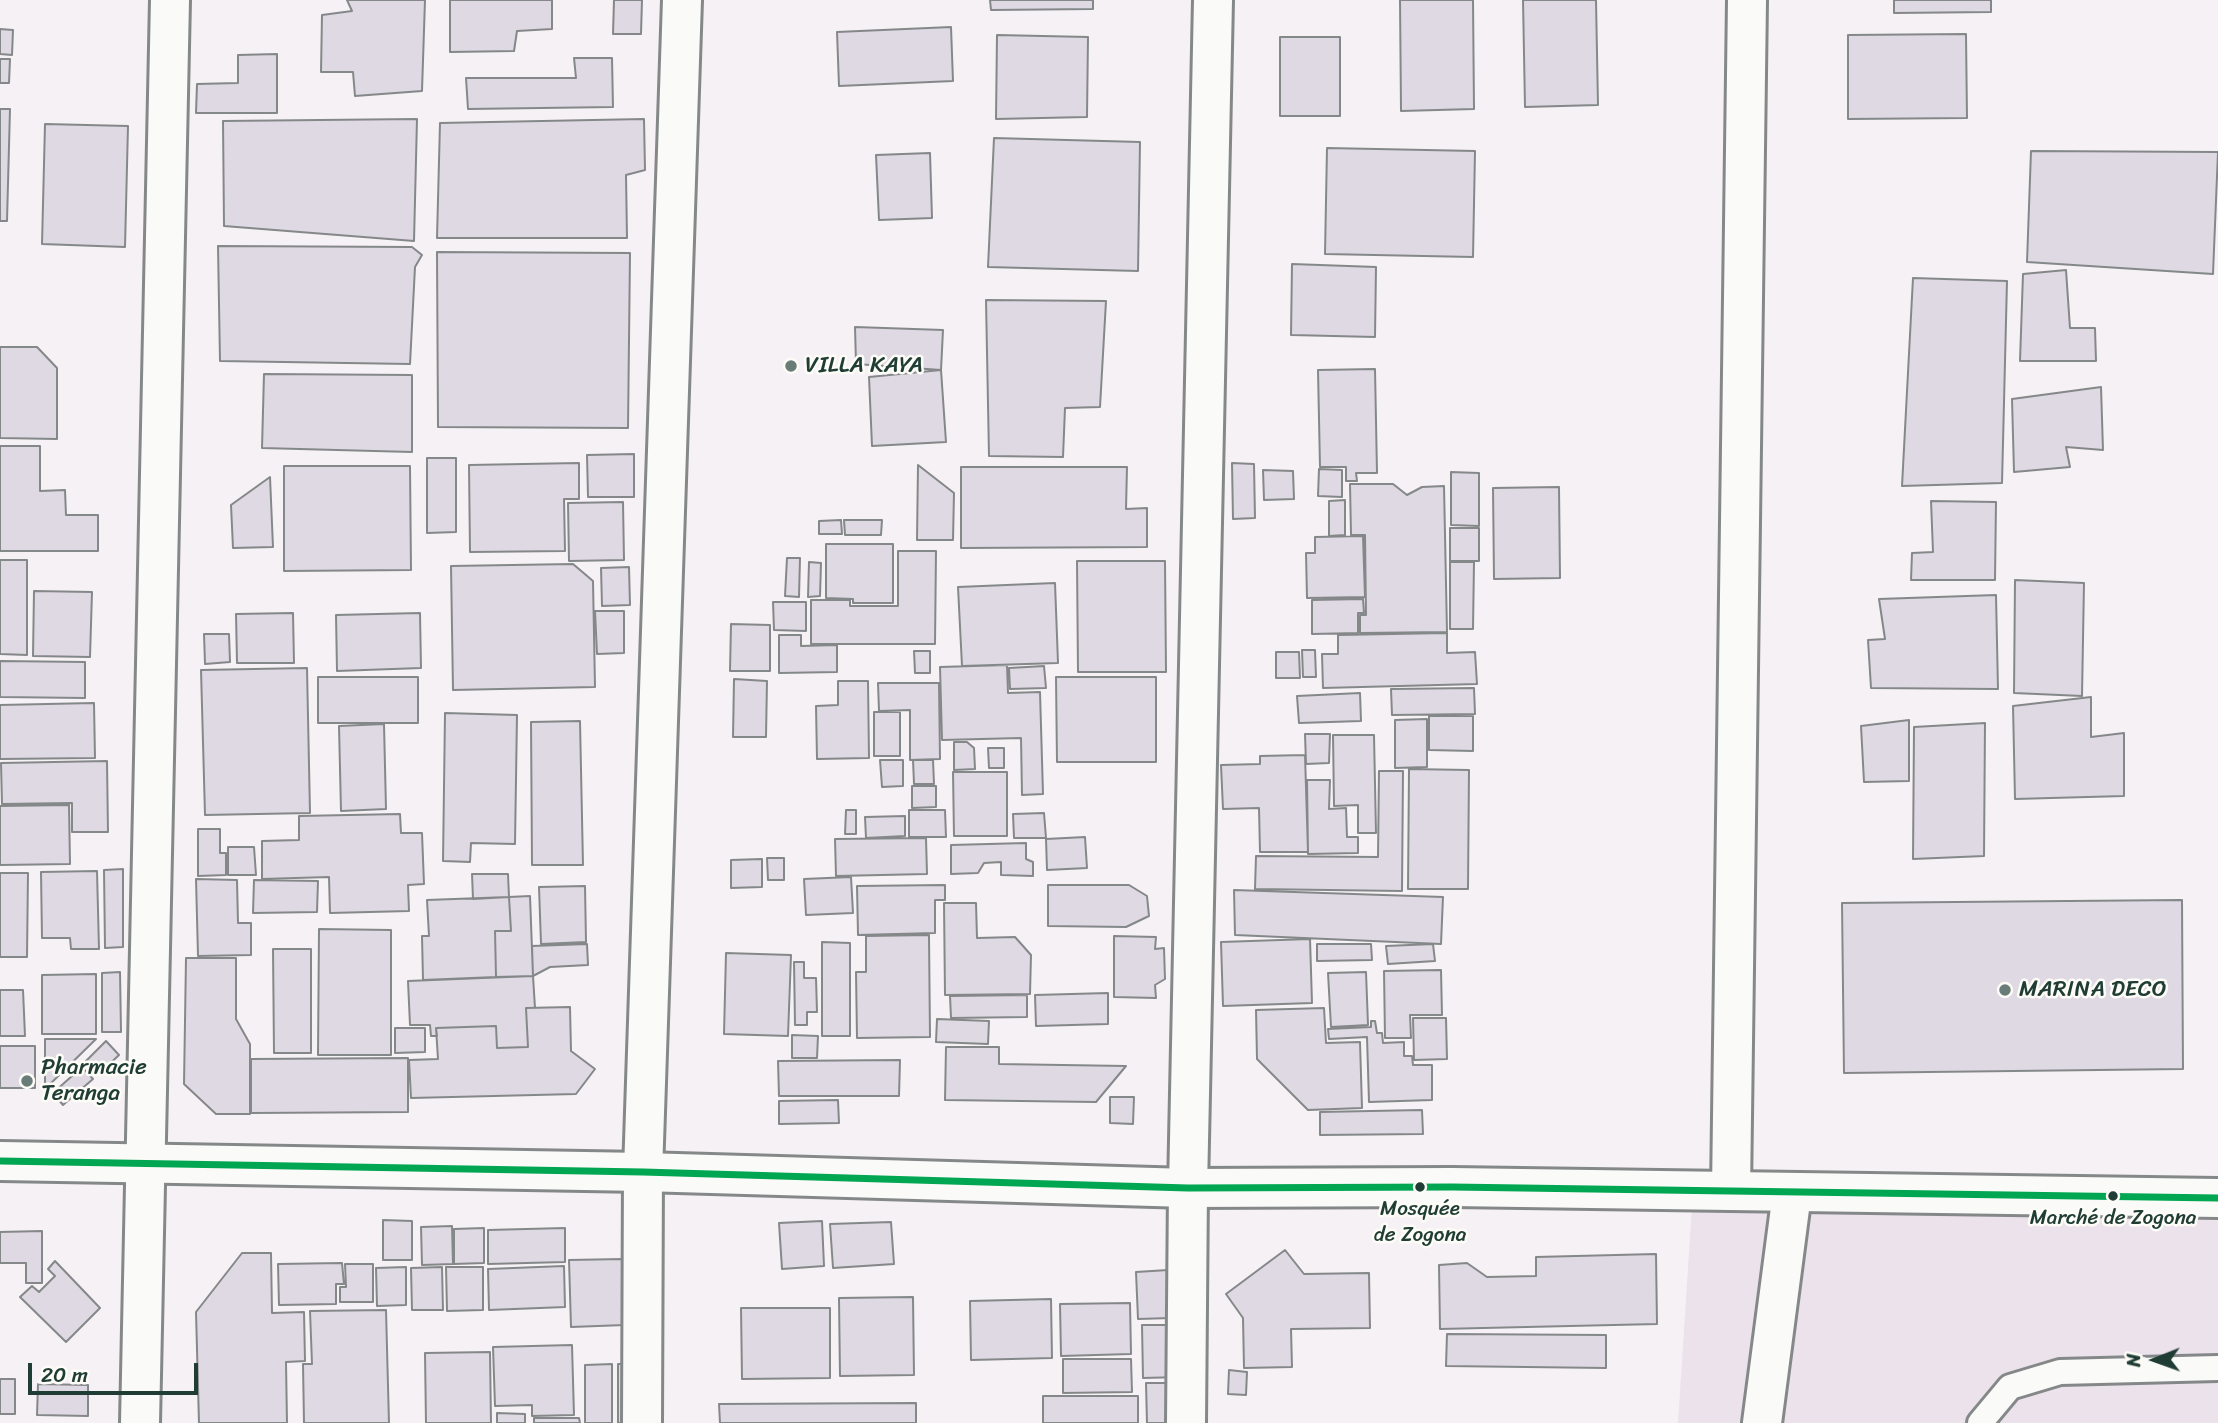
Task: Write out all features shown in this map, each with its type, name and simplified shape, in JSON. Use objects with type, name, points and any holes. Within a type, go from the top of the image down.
[{"type":"street","points":[[141,1423],[170,0]]},
{"type":"street","points":[[642,1423],[643,1172],[682,0]]},
{"type":"street","points":[[1186,1423],[1188,1188],[1213,0]]},
{"type":"street","points":[[1731,1191],[1747,0]]},
{"type":"street","points":[[0,1161],[643,1172],[1188,1188],[1452,1187],[2218,1198]]},
{"type":"street","points":[[1762,1423],[1792,1193]]},
{"type":"lane","points":[[1980,1423],[2010,1387],[2060,1372],[2218,1368]]},
{"type":"shaded area","name":"Marché de Zogona","points":[[1692,1206],[2218,1216],[2218,1423],[1678,1423]]},
{"type":"building","points":[[347,0],[425,0],[422,91],[355,96],[353,72],[321,72],[322,15],[352,11]]},
{"type":"building","points":[[450,0],[552,0],[552,29],[517,31],[514,51],[450,52]]},
{"type":"building","points":[[614,0],[642,0],[641,34],[613,34]]},
{"type":"building","points":[[990,0],[1093,0],[1093,9],[991,10]]},
{"type":"building","points":[[1400,0],[1473,0],[1474,109],[1401,111]]},
{"type":"building","points":[[1523,0],[1596,0],[1598,105],[1525,107]]},
{"type":"building","points":[[1894,0],[1991,0],[1991,12],[1894,13]]},
{"type":"building","points":[[951,27],[953,81],[839,86],[837,32]]},
{"type":"building","points":[[0,29],[13,30],[12,55],[0,54]]},
{"type":"building","points":[[1966,34],[1967,118],[1848,119],[1848,35]]},
{"type":"building","points":[[997,35],[1088,37],[1087,117],[996,119]]},
{"type":"building","points":[[1280,37],[1340,37],[1340,116],[1280,116]]},
{"type":"building","points":[[277,54],[277,113],[196,113],[197,84],[238,83],[238,55]]},
{"type":"building","points":[[574,58],[612,58],[613,107],[468,109],[466,78],[576,78]]},
{"type":"building","points":[[0,59],[10,59],[9,83],[0,83]]},
{"type":"building","points":[[0,109],[10,109],[7,221],[0,221]]},
{"type":"building","points":[[417,119],[414,241],[224,226],[223,121]]},
{"type":"building","points":[[644,119],[645,170],[626,175],[627,238],[437,238],[440,123]]},
{"type":"building","points":[[45,124],[128,126],[125,247],[42,244]]},
{"type":"building","points":[[994,138],[1140,142],[1138,271],[988,267]]},
{"type":"building","points":[[1327,148],[1475,151],[1473,257],[1325,254]]},
{"type":"building","points":[[2031,151],[2218,152],[2213,274],[2027,262]]},
{"type":"building","points":[[930,153],[932,218],[879,220],[876,155]]},
{"type":"building","points":[[218,246],[412,247],[422,255],[415,267],[410,364],[220,361]]},
{"type":"building","points":[[437,252],[630,253],[628,428],[438,427]]},
{"type":"building","points":[[1292,264],[1376,267],[1375,337],[1291,335]]},
{"type":"building","points":[[2066,270],[2070,328],[2095,328],[2096,361],[2020,361],[2023,274]]},
{"type":"building","points":[[1913,278],[2007,281],[2002,483],[1902,486]]},
{"type":"building","points":[[986,300],[1106,301],[1100,407],[1065,408],[1063,457],[989,456]]},
{"type":"building","points":[[855,327],[943,330],[941,370],[856,364]]},
{"type":"building","points":[[0,347],[37,347],[57,368],[57,439],[0,438]]},
{"type":"building","points":[[1375,369],[1377,473],[1356,473],[1357,481],[1346,481],[1346,467],[1320,467],[1318,370]]},
{"type":"building","points":[[941,370],[946,442],[872,446],[869,377]]},
{"type":"building","points":[[264,374],[412,375],[412,452],[262,448]]},
{"type":"building","points":[[2101,387],[2103,450],[2066,447],[2070,467],[2014,472],[2012,399]]},
{"type":"building","points":[[0,446],[40,446],[40,491],[65,490],[66,515],[98,515],[98,551],[0,551]]},
{"type":"building","points":[[634,454],[634,497],[588,497],[587,455]]},
{"type":"building","points":[[427,458],[456,458],[456,532],[427,533]]},
{"type":"building","points":[[579,463],[579,499],[564,499],[565,551],[470,552],[469,465]]},
{"type":"building","points":[[1232,463],[1254,464],[1255,518],[1233,519]]},
{"type":"building","points":[[918,465],[954,493],[953,540],[917,540]]},
{"type":"building","points":[[284,466],[410,466],[411,570],[284,571]]},
{"type":"building","points":[[961,467],[1127,467],[1126,509],[1147,508],[1147,547],[961,548]]},
{"type":"building","points":[[1319,469],[1342,470],[1342,497],[1318,496]]},
{"type":"building","points":[[1263,470],[1293,471],[1294,499],[1264,500]]},
{"type":"building","points":[[1451,472],[1479,473],[1479,526],[1451,525]]},
{"type":"building","points":[[270,477],[273,547],[233,548],[231,505]]},
{"type":"building","points":[[1350,484],[1393,484],[1407,495],[1422,487],[1444,486],[1447,632],[1360,633],[1360,615],[1366,615],[1365,535],[1351,535]]},
{"type":"building","points":[[1559,487],[1560,578],[1494,579],[1493,488]]},
{"type":"building","points":[[1345,500],[1345,535],[1329,536],[1329,501]]},
{"type":"building","points":[[1931,501],[1996,502],[1995,580],[1911,580],[1912,553],[1933,552]]},
{"type":"building","points":[[623,502],[624,560],[569,561],[568,503]]},
{"type":"building","points":[[841,520],[842,534],[819,534],[819,521]]},
{"type":"building","points":[[844,520],[882,520],[881,535],[845,535]]},
{"type":"building","points":[[1450,528],[1479,528],[1479,561],[1450,561]]},
{"type":"building","points":[[1363,536],[1365,597],[1307,598],[1306,553],[1315,553],[1315,537]]},
{"type":"building","points":[[826,544],[893,544],[893,603],[853,603],[853,599],[826,598]]},
{"type":"building","points":[[898,551],[936,551],[935,644],[811,644],[811,600],[850,600],[850,606],[898,606]]},
{"type":"building","points":[[787,558],[800,558],[799,597],[785,596]]},
{"type":"building","points":[[0,560],[27,560],[27,655],[0,654]]},
{"type":"building","points":[[1077,561],[1165,561],[1166,672],[1078,672]]},
{"type":"building","points":[[809,562],[821,563],[820,596],[808,597]]},
{"type":"building","points":[[1450,562],[1474,562],[1473,629],[1450,629]]},
{"type":"building","points":[[573,564],[593,581],[595,687],[453,690],[451,566]]},
{"type":"building","points":[[629,567],[630,605],[602,606],[601,568]]},
{"type":"building","points":[[2015,580],[2084,583],[2082,696],[2014,693]]},
{"type":"building","points":[[1055,583],[1058,663],[962,666],[958,587]]},
{"type":"building","points":[[34,591],[92,592],[90,657],[33,656]]},
{"type":"building","points":[[1996,595],[1998,689],[1871,688],[1868,640],[1885,639],[1879,599]]},
{"type":"building","points":[[1363,599],[1364,613],[1358,613],[1358,633],[1312,634],[1312,600]]},
{"type":"building","points":[[773,602],[806,602],[806,631],[774,630]]},
{"type":"building","points":[[595,611],[624,611],[624,653],[597,654]]},
{"type":"building","points":[[293,613],[294,663],[237,663],[236,614]]},
{"type":"building","points":[[420,613],[421,668],[337,671],[336,615]]},
{"type":"building","points":[[731,624],[770,625],[770,671],[730,671]]},
{"type":"building","points":[[1447,633],[1447,653],[1475,652],[1477,684],[1323,688],[1322,654],[1338,654],[1338,635]]},
{"type":"building","points":[[204,634],[229,634],[230,662],[205,664]]},
{"type":"building","points":[[779,635],[801,635],[801,646],[837,645],[837,672],[779,673]]},
{"type":"building","points":[[1302,650],[1315,650],[1316,677],[1303,677]]},
{"type":"building","points":[[914,651],[930,651],[930,673],[915,673]]},
{"type":"building","points":[[1276,652],[1299,652],[1300,678],[1276,678]]},
{"type":"building","points":[[0,661],[85,662],[85,698],[0,697]]},
{"type":"building","points":[[1007,665],[1008,693],[1040,692],[1043,794],[1022,795],[1021,738],[942,740],[940,667]]},
{"type":"building","points":[[1044,666],[1046,688],[1010,689],[1009,668]]},
{"type":"building","points":[[307,668],[310,813],[205,815],[201,670]]},
{"type":"building","points":[[318,677],[418,677],[418,723],[318,723]]},
{"type":"building","points":[[1056,677],[1156,677],[1156,762],[1057,762]]},
{"type":"building","points":[[734,679],[767,681],[766,737],[733,737]]},
{"type":"building","points":[[838,681],[868,681],[869,758],[817,759],[816,706],[838,705]]},
{"type":"building","points":[[878,683],[939,683],[940,759],[910,760],[910,710],[879,711]]},
{"type":"building","points":[[1474,688],[1475,714],[1392,715],[1391,689]]},
{"type":"building","points":[[1360,693],[1361,721],[1299,723],[1297,696]]},
{"type":"building","points":[[2091,697],[2091,737],[2124,733],[2124,796],[2015,799],[2013,706]]},
{"type":"building","points":[[94,703],[95,758],[0,759],[0,705]]},
{"type":"building","points":[[874,712],[900,712],[900,756],[874,756]]},
{"type":"building","points":[[445,713],[517,715],[515,844],[471,843],[470,862],[443,861]]},
{"type":"building","points":[[1429,716],[1473,716],[1473,751],[1429,750]]},
{"type":"building","points":[[1427,719],[1427,767],[1395,768],[1395,720]]},
{"type":"building","points":[[1909,720],[1909,781],[1864,782],[1861,726]]},
{"type":"building","points":[[580,721],[583,865],[532,865],[531,722]]},
{"type":"building","points":[[1985,723],[1984,856],[1913,859],[1914,727]]},
{"type":"building","points":[[384,724],[386,809],[341,811],[339,726]]},
{"type":"building","points":[[1305,734],[1330,734],[1329,763],[1306,764]]},
{"type":"building","points":[[1333,735],[1374,735],[1376,833],[1358,833],[1358,805],[1334,806]]},
{"type":"building","points":[[954,742],[967,742],[974,748],[975,769],[954,770]]},
{"type":"building","points":[[988,748],[1004,748],[1004,768],[989,768]]},
{"type":"building","points":[[1305,755],[1308,852],[1260,852],[1259,808],[1223,809],[1221,765],[1260,764],[1260,756]]},
{"type":"building","points":[[880,760],[903,760],[903,786],[882,787]]},
{"type":"building","points":[[913,760],[933,760],[934,784],[914,784]]},
{"type":"building","points":[[107,761],[108,832],[72,832],[72,803],[2,804],[1,763]]},
{"type":"building","points":[[1409,769],[1469,770],[1468,889],[1408,889]]},
{"type":"building","points":[[1379,771],[1403,771],[1402,891],[1255,889],[1256,856],[1378,857]]},
{"type":"building","points":[[953,772],[1007,772],[1007,836],[954,836]]},
{"type":"building","points":[[1307,780],[1330,780],[1329,809],[1346,808],[1347,837],[1358,837],[1358,853],[1308,854]]},
{"type":"building","points":[[912,786],[936,786],[936,807],[912,808]]},
{"type":"building","points":[[69,805],[70,864],[0,865],[0,806]]},
{"type":"building","points":[[846,810],[856,810],[856,834],[845,834]]},
{"type":"building","points":[[909,810],[945,810],[946,837],[909,837]]},
{"type":"building","points":[[1044,813],[1046,838],[1014,838],[1013,814]]},
{"type":"building","points":[[400,814],[401,833],[422,833],[424,884],[408,885],[409,911],[330,913],[329,877],[262,879],[262,841],[299,840],[299,816]]},
{"type":"building","points":[[905,816],[905,836],[866,838],[865,817]]},
{"type":"building","points":[[198,829],[220,829],[220,853],[226,853],[226,875],[198,876]]},
{"type":"building","points":[[1085,837],[1087,868],[1047,870],[1046,839]]},
{"type":"building","points":[[926,838],[927,874],[836,876],[835,839]]},
{"type":"building","points":[[1026,843],[1026,859],[1033,862],[1033,876],[1001,875],[1001,862],[984,863],[978,873],[951,874],[951,845]]},
{"type":"building","points":[[228,847],[254,847],[256,875],[228,875]]},
{"type":"building","points":[[767,858],[784,858],[784,880],[768,880]]},
{"type":"building","points":[[762,859],[762,887],[731,888],[731,860]]},
{"type":"building","points":[[123,869],[123,947],[105,948],[104,870]]},
{"type":"building","points":[[97,871],[99,949],[71,949],[70,938],[42,938],[41,872]]},
{"type":"building","points":[[0,873],[28,873],[27,957],[0,957]]},
{"type":"building","points":[[472,874],[508,874],[509,897],[473,899]]},
{"type":"building","points":[[851,877],[853,913],[806,915],[804,879]]},
{"type":"building","points":[[196,879],[237,880],[238,923],[251,923],[251,955],[198,956]]},
{"type":"building","points":[[254,880],[318,881],[317,912],[253,913]]},
{"type":"building","points":[[945,885],[945,900],[935,900],[935,933],[858,935],[857,886]]},
{"type":"building","points":[[1048,885],[1129,885],[1147,896],[1149,916],[1126,927],[1048,926]]},
{"type":"building","points":[[585,886],[586,942],[541,944],[539,887]]},
{"type":"building","points":[[1234,890],[1443,897],[1441,944],[1235,935]]},
{"type":"building","points":[[530,896],[533,976],[496,977],[495,931],[511,931],[509,897]]},
{"type":"building","points":[[509,897],[511,931],[495,931],[496,977],[423,980],[422,936],[429,936],[427,900]]},
{"type":"building","points":[[2182,900],[2183,1069],[1844,1073],[1842,903]]},
{"type":"building","points":[[944,903],[976,903],[977,938],[1015,937],[1031,955],[1030,994],[945,995]]},
{"type":"building","points":[[319,929],[391,930],[391,1055],[318,1055]]},
{"type":"building","points":[[929,935],[930,1037],[857,1038],[856,972],[866,972],[866,936]]},
{"type":"building","points":[[1114,936],[1156,937],[1155,949],[1164,948],[1165,979],[1155,985],[1156,998],[1114,997]]},
{"type":"building","points":[[1310,939],[1312,1003],[1223,1006],[1221,942]]},
{"type":"building","points":[[822,942],[850,943],[850,1036],[822,1036]]},
{"type":"building","points":[[587,944],[588,965],[550,967],[533,976],[532,946]]},
{"type":"building","points":[[1317,944],[1371,944],[1372,960],[1317,961]]},
{"type":"building","points":[[1433,944],[1435,961],[1388,964],[1386,946]]},
{"type":"building","points":[[273,949],[311,949],[311,1053],[274,1053]]},
{"type":"building","points":[[726,953],[791,955],[788,1036],[724,1034]]},
{"type":"building","points":[[186,958],[236,958],[236,1019],[250,1044],[250,1114],[216,1114],[184,1084]]},
{"type":"building","points":[[794,962],[804,962],[804,978],[816,978],[817,1012],[807,1012],[807,1025],[795,1025]]},
{"type":"building","points":[[1441,970],[1442,1015],[1410,1015],[1411,1038],[1385,1038],[1384,971]]},
{"type":"building","points":[[120,972],[121,1032],[102,1032],[102,973]]},
{"type":"building","points":[[1366,972],[1368,1025],[1331,1027],[1328,973]]},
{"type":"building","points":[[96,974],[96,1034],[42,1034],[42,975]]},
{"type":"building","points":[[533,976],[535,1008],[526,1008],[528,1047],[497,1048],[496,1026],[436,1028],[437,1036],[431,1036],[430,1025],[410,1025],[408,981]]},
{"type":"building","points":[[0,990],[23,990],[25,1036],[0,1036]]},
{"type":"building","points":[[1108,993],[1108,1024],[1036,1026],[1035,995]]},
{"type":"building","points":[[1027,995],[1027,1017],[951,1018],[950,996]]},
{"type":"building","points":[[570,1007],[571,1051],[595,1069],[576,1094],[411,1098],[409,1060],[438,1059],[436,1028],[496,1026],[497,1048],[528,1047],[526,1008]]},
{"type":"building","points":[[1324,1008],[1326,1043],[1360,1042],[1362,1108],[1308,1110],[1257,1059],[1256,1010]]},
{"type":"building","points":[[1413,1018],[1446,1018],[1447,1059],[1414,1060]]},
{"type":"building","points":[[937,1019],[989,1021],[988,1044],[936,1042]]},
{"type":"building","points":[[1371,1021],[1375,1021],[1377,1033],[1382,1033],[1383,1043],[1404,1042],[1404,1056],[1412,1056],[1413,1065],[1432,1065],[1432,1100],[1369,1102],[1367,1037],[1329,1039],[1328,1029],[1371,1027]]},
{"type":"building","points":[[395,1028],[425,1028],[425,1052],[395,1053]]},
{"type":"building","points":[[792,1035],[818,1036],[817,1058],[792,1058]]},
{"type":"building","points":[[45,1039],[96,1039],[45,1089]]},
{"type":"building","points":[[106,1041],[119,1055],[99,1074],[86,1061]]},
{"type":"building","points":[[0,1046],[35,1046],[35,1088],[0,1088]]},
{"type":"building","points":[[946,1047],[999,1047],[999,1064],[1126,1066],[1096,1102],[945,1100]]},
{"type":"building","points":[[408,1058],[408,1112],[251,1113],[251,1059]]},
{"type":"building","points":[[900,1060],[899,1096],[779,1096],[778,1061]]},
{"type":"building","points":[[82,1067],[93,1079],[63,1105],[53,1093]]},
{"type":"building","points":[[1110,1097],[1134,1097],[1133,1124],[1110,1123]]},
{"type":"building","points":[[838,1100],[839,1123],[779,1124],[779,1101]]},
{"type":"building","points":[[1422,1110],[1423,1134],[1320,1135],[1320,1112]]},
{"type":"building","points":[[383,1220],[412,1221],[412,1260],[383,1260]]},
{"type":"building","points":[[822,1221],[824,1266],[782,1269],[779,1223]]},
{"type":"building","points":[[891,1222],[894,1264],[833,1268],[830,1224]]},
{"type":"building","points":[[452,1226],[453,1264],[422,1265],[421,1227]]},
{"type":"building","points":[[484,1228],[484,1263],[454,1264],[454,1229]]},
{"type":"building","points":[[565,1228],[565,1262],[488,1264],[488,1230]]},
{"type":"building","points":[[42,1231],[42,1283],[26,1283],[26,1263],[0,1263],[0,1232]]},
{"type":"building","points":[[1285,1250],[1304,1274],[1369,1273],[1370,1328],[1291,1329],[1292,1367],[1244,1368],[1243,1318],[1226,1294]]},
{"type":"building","points":[[242,1253],[271,1253],[272,1313],[304,1312],[305,1361],[286,1362],[287,1423],[199,1423],[196,1312]]},
{"type":"building","points":[[1656,1254],[1657,1324],[1440,1329],[1439,1265],[1467,1263],[1487,1277],[1536,1276],[1536,1257]]},
{"type":"building","points":[[623,1259],[625,1325],[571,1327],[569,1260]]},
{"type":"building","points":[[55,1261],[100,1308],[66,1342],[20,1297],[32,1286],[39,1292],[55,1276],[48,1269]]},
{"type":"building","points":[[342,1263],[344,1284],[336,1284],[336,1304],[279,1305],[278,1264]]},
{"type":"building","points":[[345,1264],[373,1264],[373,1302],[340,1302],[340,1287],[346,1287]]},
{"type":"building","points":[[564,1266],[565,1307],[489,1310],[488,1269]]},
{"type":"building","points":[[406,1267],[406,1305],[377,1306],[376,1268]]},
{"type":"building","points":[[442,1267],[443,1310],[412,1310],[411,1268]]},
{"type":"building","points":[[446,1267],[483,1267],[483,1310],[447,1311]]},
{"type":"building","points":[[1168,1270],[1171,1318],[1138,1319],[1136,1272]]},
{"type":"building","points":[[913,1297],[914,1375],[840,1376],[839,1298]]},
{"type":"building","points":[[1051,1299],[1052,1358],[971,1360],[970,1301]]},
{"type":"building","points":[[1130,1303],[1131,1354],[1061,1356],[1060,1304]]},
{"type":"building","points":[[741,1308],[830,1308],[830,1378],[742,1379]]},
{"type":"building","points":[[386,1310],[389,1423],[304,1423],[303,1364],[312,1364],[310,1311]]},
{"type":"building","points":[[1142,1325],[1180,1325],[1181,1377],[1143,1378]]},
{"type":"building","points":[[1447,1334],[1606,1335],[1606,1368],[1446,1366]]},
{"type":"building","points":[[572,1345],[574,1415],[532,1416],[532,1405],[495,1406],[493,1347]]},
{"type":"building","points":[[490,1352],[491,1423],[426,1423],[425,1353]]},
{"type":"building","points":[[1063,1359],[1131,1359],[1132,1392],[1063,1393]]},
{"type":"building","points":[[612,1364],[612,1423],[585,1423],[585,1365]]},
{"type":"building","points":[[618,1364],[635,1364],[635,1423],[618,1423]]},
{"type":"building","points":[[1229,1370],[1247,1372],[1246,1395],[1228,1394]]},
{"type":"building","points":[[0,1379],[15,1379],[15,1414],[0,1414]]},
{"type":"building","points":[[1146,1383],[1170,1383],[1170,1423],[1147,1423]]},
{"type":"building","points":[[38,1384],[88,1385],[88,1416],[37,1415]]},
{"type":"building","points":[[1043,1396],[1138,1396],[1138,1423],[1043,1423]]},
{"type":"building","points":[[916,1403],[916,1423],[720,1423],[719,1404]]},
{"type":"building","points":[[497,1413],[525,1414],[525,1423],[497,1423]]},
{"type":"building","points":[[534,1418],[579,1418],[580,1423],[534,1423]]},
{"type":"transit line","points":[[0,1161],[643,1172],[1188,1188],[1452,1187],[2218,1198]]},
{"type":"place","name":"VILLA KAYA","points":[[791,366]]},
{"type":"place","name":"MARINA DECO","points":[[2005,990]]},
{"type":"place","name":"Pharmacie Teranga","points":[[27,1081]]},
{"type":"place","name":"Mosquée de Zogona","points":[[1420,1187]]},
{"type":"place","name":"Marché de Zogona","points":[[2113,1196]]}]
